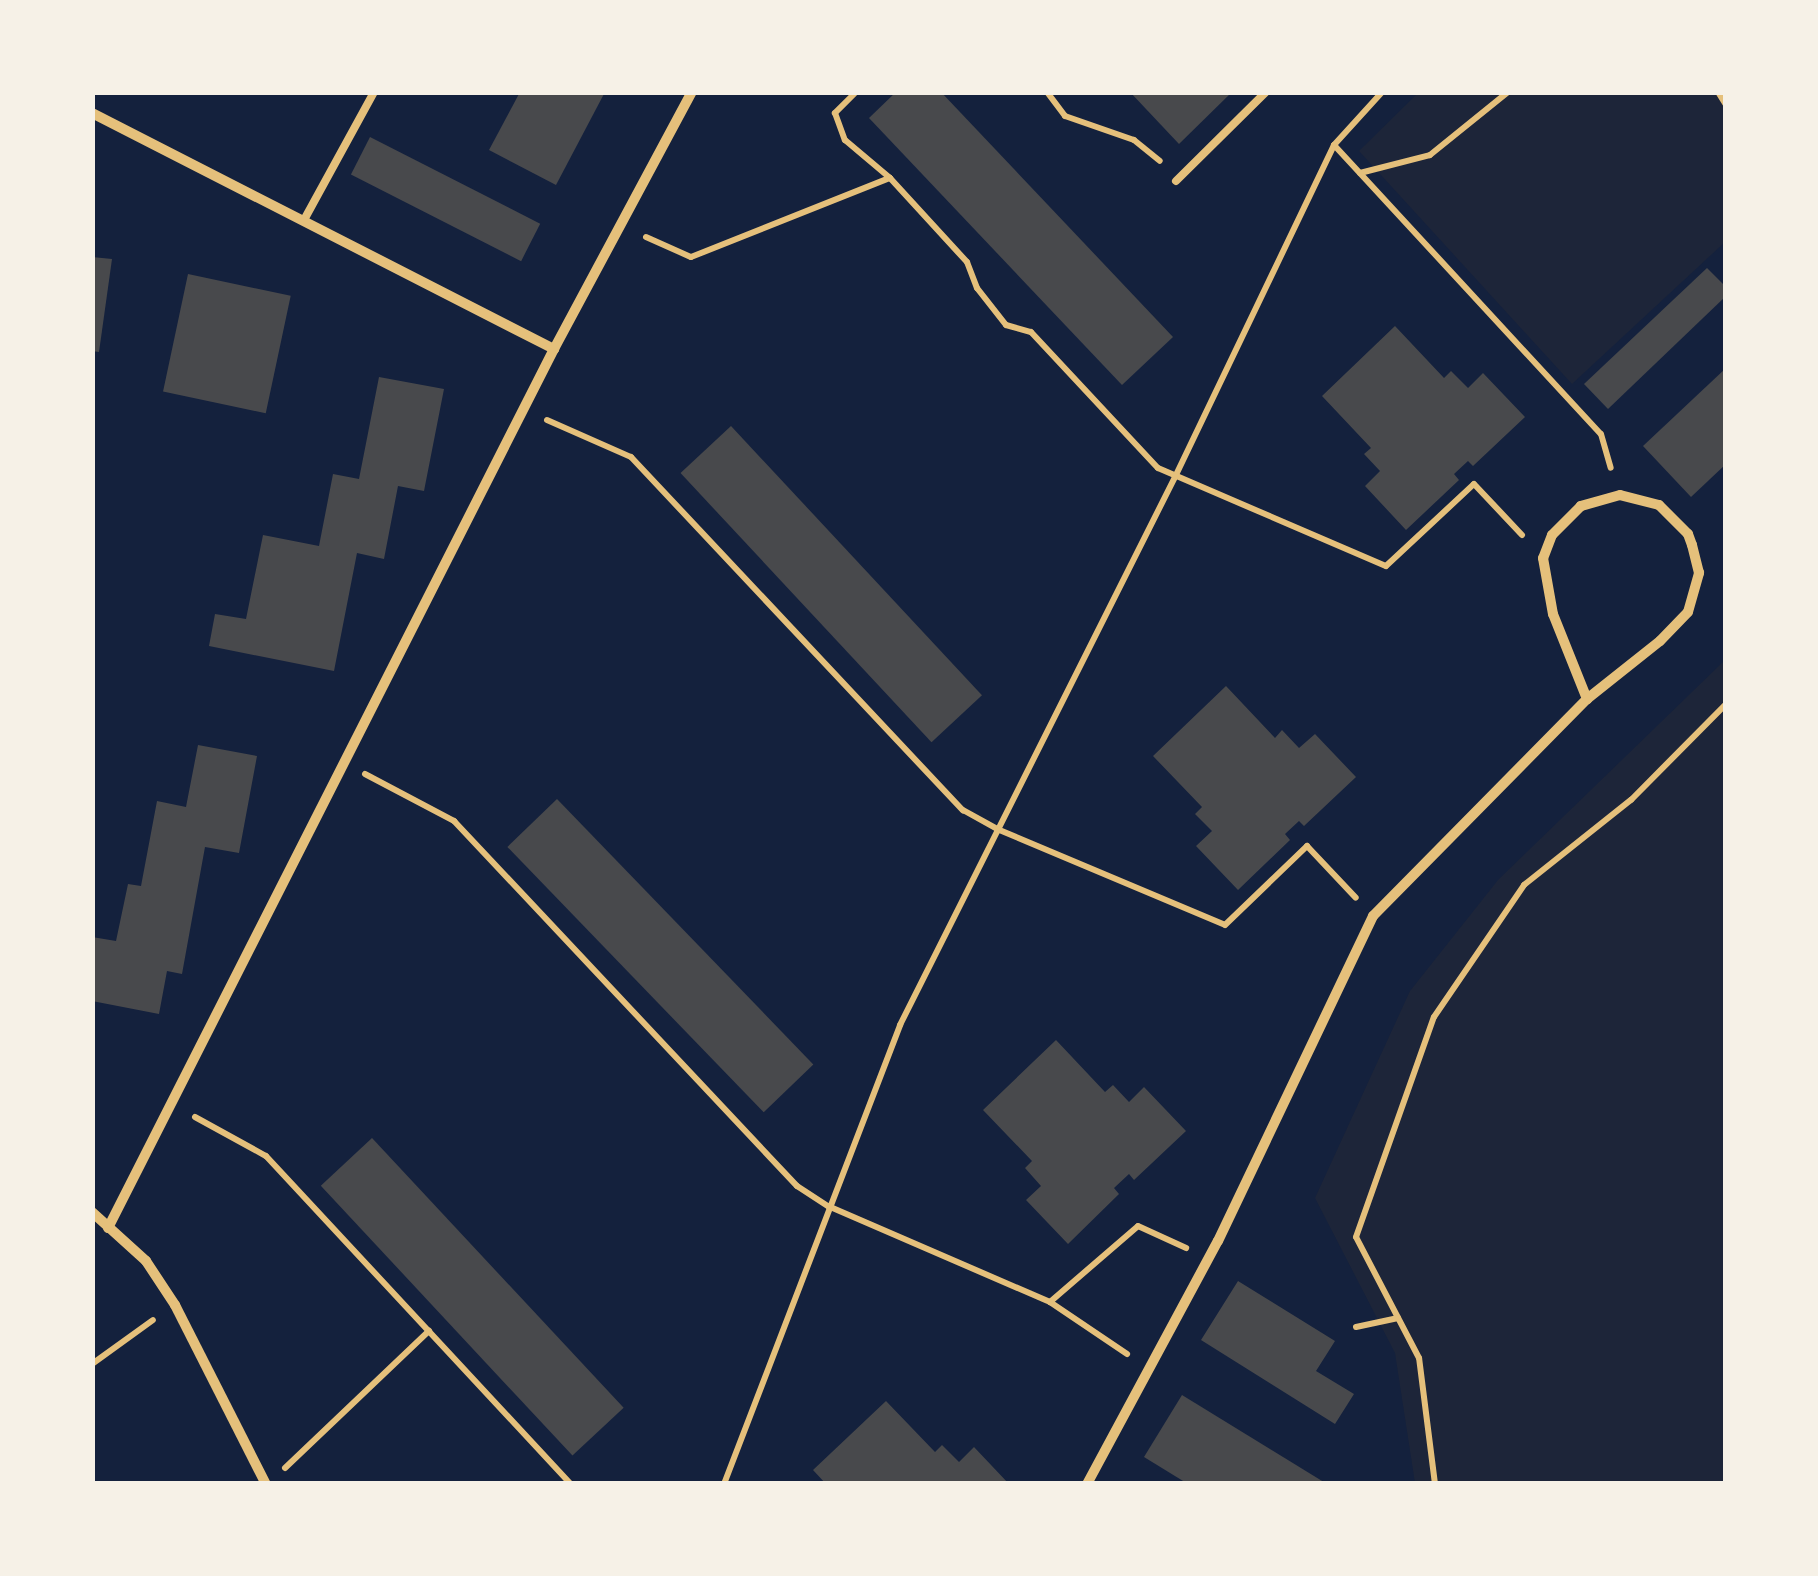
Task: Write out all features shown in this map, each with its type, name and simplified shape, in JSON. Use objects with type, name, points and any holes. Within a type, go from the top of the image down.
[{"type":"street","points":[[108,1228],[554,349],[692,92]]},
{"type":"street","points":[[92,113],[554,349]]},
{"type":"street","points":[[1087,1484],[1209,1258],[1373,916],[1587,700],[1660,642],[1688,612],[1699,573],[1688,534],[1660,505],[1620,496],[1580,506],[1552,535],[1543,558],[1553,614],[1587,700]]},
{"type":"street","points":[[92,1212],[146,1261],[174,1305],[266,1484]]},
{"type":"lane","points":[[304,220],[374,92]]},
{"type":"lane","points":[[1176,181],[1266,92]]},
{"type":"path","points":[[856,92],[834,113],[845,140],[890,178],[967,262],[977,288],[1006,325],[1031,332],[1158,468],[1386,566],[1474,484],[1543,558]]},
{"type":"path","points":[[1047,92],[1065,116],[1134,140]]},
{"type":"path","points":[[724,1484],[900,1024],[1175,477],[1334,145],[1382,92]]},
{"type":"path","points":[[1360,173],[1430,155],[1508,92]]},
{"type":"path","points":[[1718,92],[1726,105]]},
{"type":"path","points":[[1334,145],[1601,434],[1620,496]]},
{"type":"path","points":[[620,226],[691,258],[890,178]]},
{"type":"path","points":[[523,410],[631,457],[963,810],[997,829],[1225,925],[1307,846],[1373,916]]},
{"type":"path","points":[[1435,1484],[1418,1358],[1356,1237],[1434,1017],[1524,885],[1631,800],[1726,704]]},
{"type":"path","points":[[344,763],[454,822],[797,1186],[828,1206],[1050,1302],[1149,1368]]},
{"type":"path","points":[[172,1105],[266,1156],[571,1484]]},
{"type":"path","points":[[1050,1302],[1138,1226],[1209,1258]]},
{"type":"path","points":[[92,1364],[174,1305]]},
{"type":"path","points":[[1356,1327],[1398,1318]]},
{"type":"path","points":[[281,1471],[428,1330]]},
{"type":"shaded area","points":[[1418,93],[1725,93],[1725,242],[1572,384],[1359,151]]},
{"type":"shaded area","points":[[1725,660],[1725,1483],[1415,1483],[1395,1353],[1315,1198],[1410,991],[1498,880]]},
{"type":"building","points":[[520,92],[605,92],[556,185],[489,150]]},
{"type":"building","points":[[896,92],[941,92],[1173,337],[1122,385],[869,118]]},
{"type":"building","points":[[1130,92],[1232,92],[1179,144]]},
{"type":"building","points":[[370,137],[540,224],[521,261],[351,174]]},
{"type":"building","points":[[92,257],[112,259],[99,352],[92,351]]},
{"type":"building","points":[[1707,268],[1726,287],[1726,296],[1608,409],[1584,384]]},
{"type":"building","points":[[188,274],[291,296],[266,413],[163,391]]},
{"type":"building","points":[[1395,326],[1444,378],[1451,371],[1468,388],[1483,373],[1525,417],[1473,466],[1468,461],[1454,474],[1459,480],[1406,530],[1365,486],[1380,471],[1364,454],[1371,448],[1322,396]]},
{"type":"building","points":[[1726,368],[1726,464],[1691,497],[1643,446]]},
{"type":"building","points":[[379,377],[444,389],[424,491],[398,486],[384,559],[357,553],[334,671],[209,646],[215,614],[246,619],[263,535],[319,546],[333,474],[359,479]]},
{"type":"building","points":[[731,426],[982,695],[932,742],[681,473]]},
{"type":"building","points":[[1226,686],[1275,738],[1282,730],[1299,748],[1315,734],[1356,777],[1304,826],[1299,821],[1285,834],[1290,840],[1238,890],[1196,846],[1212,831],[1195,814],[1202,807],[1153,756]]},
{"type":"building","points":[[198,745],[257,756],[239,853],[205,847],[182,974],[167,971],[159,1014],[92,1001],[92,937],[116,941],[128,884],[141,886],[157,801],[186,807]]},
{"type":"building","points":[[557,799],[813,1064],[764,1112],[507,847]]},
{"type":"building","points":[[1056,1040],[1105,1092],[1113,1085],[1129,1102],[1144,1087],[1186,1131],[1134,1180],[1129,1174],[1114,1188],[1119,1194],[1068,1244],[1026,1200],[1041,1186],[1025,1168],[1032,1161],[983,1110]]},
{"type":"building","points":[[372,1138],[624,1408],[572,1456],[321,1186]]},
{"type":"building","points":[[1238,1281],[1335,1341],[1316,1371],[1354,1394],[1335,1424],[1201,1340]]},
{"type":"building","points":[[1182,1395],[1327,1484],[1188,1484],[1144,1457]]},
{"type":"building","points":[[886,1401],[935,1452],[942,1445],[959,1462],[974,1447],[1009,1484],[826,1484],[813,1470]]}]
